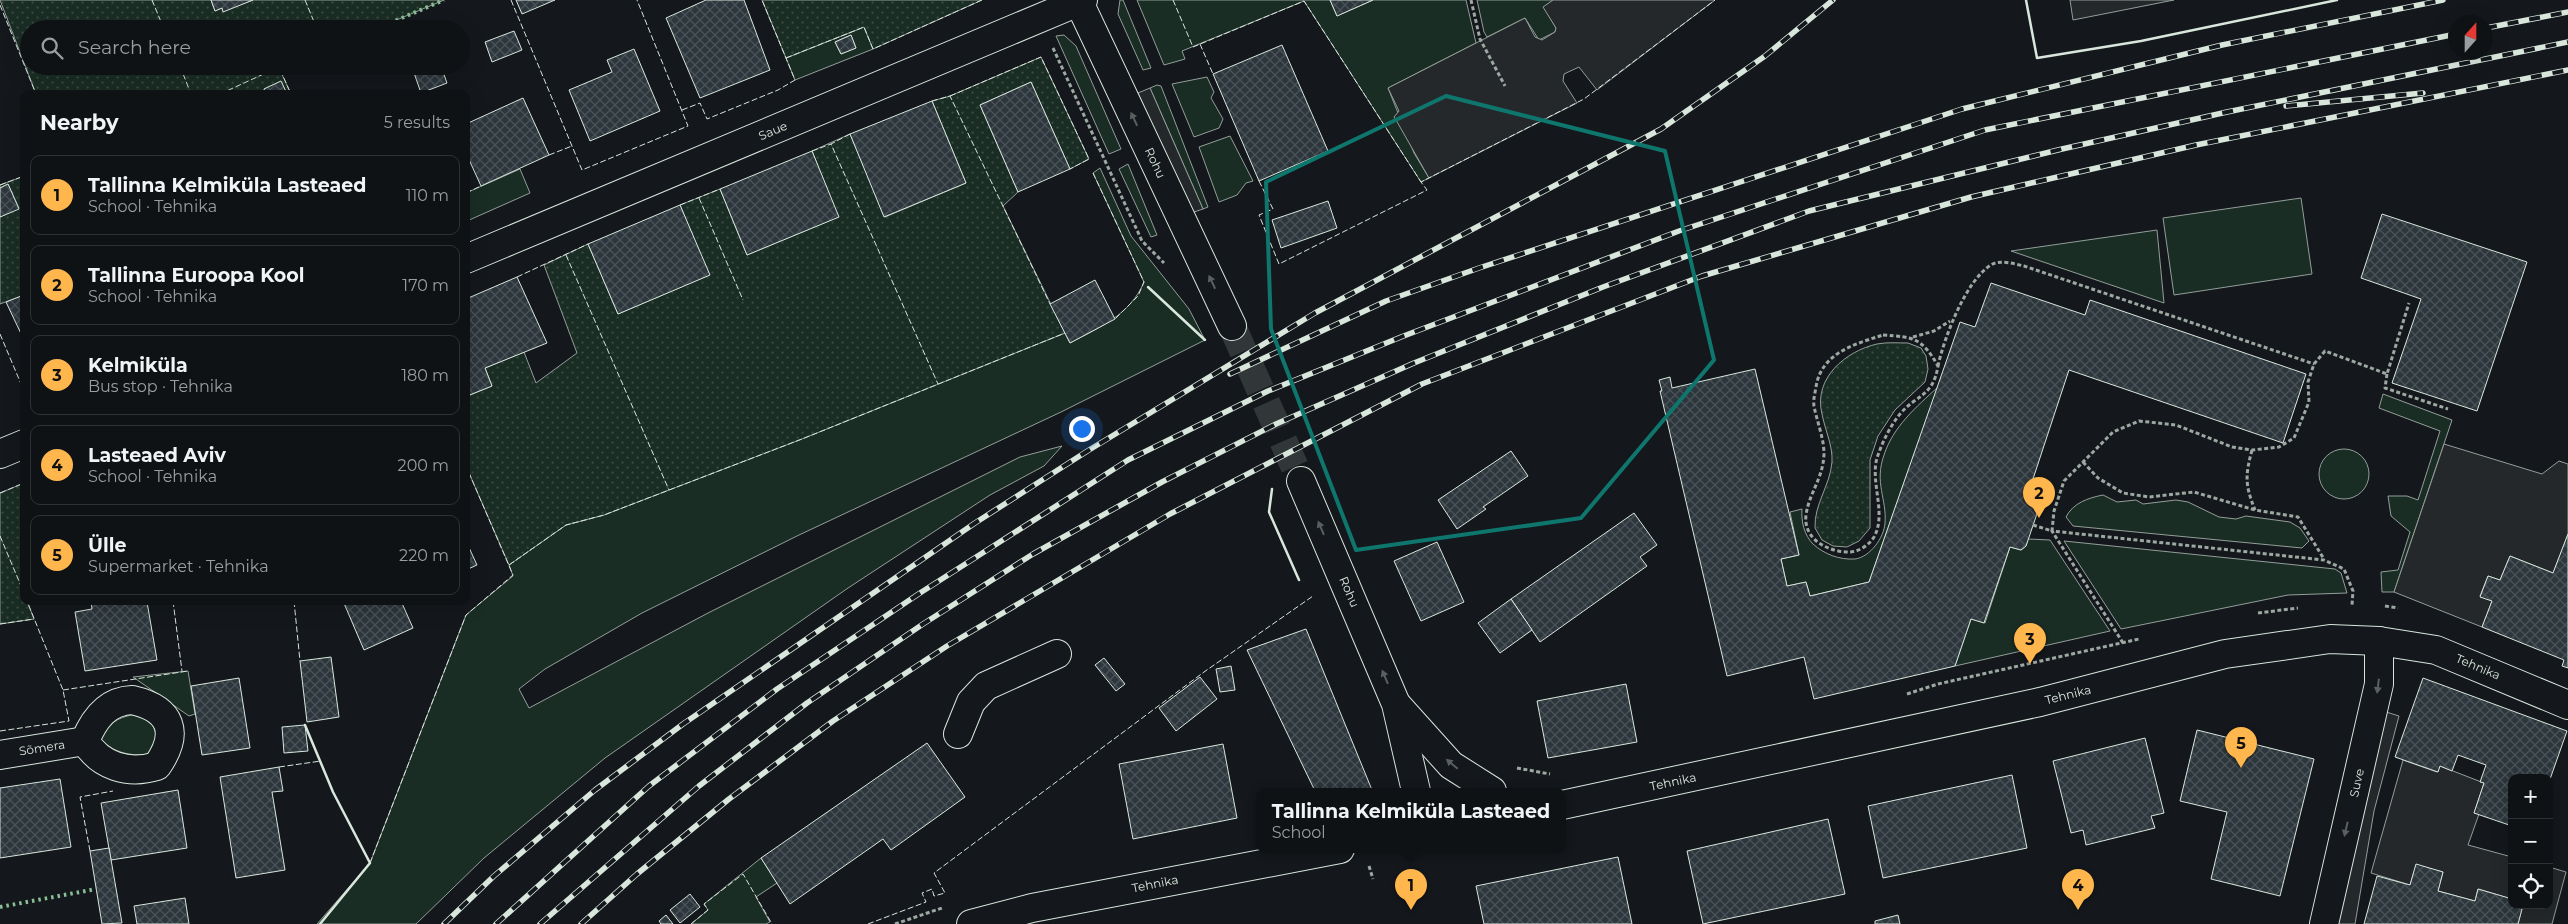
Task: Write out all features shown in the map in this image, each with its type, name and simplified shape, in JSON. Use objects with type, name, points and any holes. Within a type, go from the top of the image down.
[{"type":"street","name":"Saue","points":[[470,257],[1040,20],[1080,1]]},
{"type":"street","name":"Rohu","points":[[1080,1],[1232,326]]},
{"type":"street","points":[[0,454],[20,446]]},
{"type":"street","name":"Rohu","points":[[1301,481],[1396,704],[1415,788]]},
{"type":"street","name":"Tehnika","points":[[1566,803],[2040,702],[2225,654],[2330,639],[2379,642],[2436,650],[2568,705]]},
{"type":"street","name":"Suve","points":[[2324,924],[2377,694],[2379,642]]},
{"type":"street","points":[[958,734],[971,702],[986,686],[1057,654]]},
{"type":"street","name":"Rohu","points":[[1396,704],[1451,765],[1487,788]]},
{"type":"street","name":"Sõmera","points":[[0,755],[85,741]]},
{"type":"street","name":"Tehnika","points":[[971,924],[1032,908],[1319,853]]},
{"type":"path","points":[[1472,0],[1480,39],[1505,86]]},
{"type":"path","points":[[1040,20],[1142,241],[1171,269]]},
{"type":"path","points":[[1952,320],[1934,331],[1912,337],[1883,335],[1854,344],[1836,354],[1826,363],[1817,381],[1814,404],[1824,446],[1823,471],[1806,517],[1809,531],[1817,543],[1828,550],[1853,552],[1864,547],[1874,537],[1878,524],[1876,460],[1884,439],[1900,414],[1921,398],[1936,381],[1938,366],[1952,320],[1981,273],[1992,264],[2006,262],[2024,266],[2314,364]]},
{"type":"path","points":[[2409,303],[2387,374],[2385,388],[2448,409]]},
{"type":"path","points":[[1912,337],[1928,348],[1938,366]]},
{"type":"path","points":[[2123,643],[2052,531],[2054,511],[2064,481],[2113,432],[2139,421],[2176,425],[2232,447],[2252,450],[2279,447],[2294,438],[2309,402],[2308,382],[2314,364],[2325,352],[2387,374]]},
{"type":"path","points":[[2252,450],[2245,473],[2247,490],[2255,510]]},
{"type":"path","points":[[2083,462],[2098,478],[2123,492],[2149,497],[2194,492],[2255,510],[2298,517],[2324,560]]},
{"type":"path","points":[[2033,525],[2052,531],[2324,560],[2344,569],[2353,591],[2352,605]]},
{"type":"highlighted area","points":[[1446,96],[1665,151],[1714,360],[1581,518],[1356,550],[1271,329],[1266,182]]},
{"type":"green space","points":[[0,0],[211,0],[215,11],[222,8],[223,11],[253,0],[444,0],[396,20],[20,20],[20,52]]},
{"type":"green space","points":[[762,0],[982,0],[873,49],[864,27],[786,58]]},
{"type":"green space","points":[[1120,0],[1123,0],[1151,68],[1143,70],[1118,14]]},
{"type":"green space","points":[[1137,0],[1330,0],[1337,16],[1373,0],[1466,0],[1476,43],[1388,88],[1414,153],[1429,178],[1421,182],[1304,1],[1182,51],[1185,59],[1164,65]]},
{"type":"green space","points":[[1477,0],[1553,0],[1544,7],[1556,28],[1555,32],[1539,40],[1525,18],[1487,37],[1484,32]]},
{"type":"green space","points":[[864,27],[873,49],[795,80],[786,58]],"holes":[[[851,35],[856,48],[841,54],[835,42]]]},
{"type":"green space","points":[[1064,35],[1076,46],[1121,149],[1109,154],[1056,36]]},
{"type":"green space","points":[[1041,57],[1089,159],[1070,169],[1031,82],[980,105],[1018,192],[1003,206],[1065,333],[802,439],[604,515],[566,525],[509,565],[470,475],[470,395],[492,386],[485,368],[524,352],[536,383],[577,353],[544,265],[588,244],[618,314],[709,275],[680,205],[720,189],[747,255],[838,217],[812,151],[850,134],[885,217],[966,183],[932,101],[950,96]]},
{"type":"green space","points":[[29,75],[282,75],[289,90],[285,90],[281,81],[264,90],[34,90]]},
{"type":"green space","points":[[1207,77],[1214,92],[1211,98],[1223,119],[1219,128],[1194,137],[1172,84]]},
{"type":"green space","points":[[1157,85],[1161,86],[1208,207],[1203,209],[1150,88]]},
{"type":"green space","points":[[1230,136],[1253,181],[1246,183],[1237,195],[1219,202],[1199,147]]},
{"type":"green space","points":[[1128,164],[1157,235],[1151,237],[1119,169]]},
{"type":"green space","points":[[1100,168],[1131,236],[1189,309],[1205,340],[1061,412],[799,535],[642,613],[545,669],[519,689],[529,708],[708,613],[1020,457],[1062,446],[1044,466],[990,495],[848,588],[605,758],[484,858],[416,924],[317,924],[370,863],[466,615],[513,576],[509,565],[566,525],[604,515],[1065,333],[1070,343],[1113,319],[1131,303],[1144,282],[1093,173]]},
{"type":"green space","points":[[520,169],[530,193],[470,220],[470,191]]},
{"type":"green space","points":[[20,178],[20,296],[0,304],[0,217],[19,208],[8,184],[0,188],[0,185]]},
{"type":"green space","points":[[2301,198],[2312,274],[2174,295],[2163,218]]},
{"type":"green space","points":[[2157,230],[2164,303],[2011,251]]},
{"type":"green space","points":[[1908,343],[1921,348],[1926,356],[1928,369],[1925,382],[1895,410],[1878,436],[1870,460],[1870,528],[1859,541],[1847,547],[1833,546],[1822,540],[1815,528],[1819,503],[1831,471],[1832,462],[1830,444],[1822,414],[1822,389],[1827,378],[1835,368],[1854,353],[1877,344]]},
{"type":"green space","points":[[1938,387],[1869,582],[1810,596],[1806,582],[1787,586],[1781,559],[1799,555],[1790,512],[1802,509],[1802,518],[1807,536],[1817,548],[1832,556],[1855,559],[1866,555],[1875,546],[1882,535],[1885,523],[1880,482],[1881,465],[1884,455],[1899,426]]},
{"type":"green space","points":[[2383,394],[2452,420],[2394,592],[2382,592],[2381,572],[2398,570],[2410,532],[2391,516],[2388,496],[2407,496],[2418,500],[2440,431],[2379,408]]},
{"type":"green space","points":[[2339,449],[2349,449],[2362,456],[2369,469],[2369,479],[2362,492],[2349,499],[2339,499],[2330,495],[2323,488],[2319,479],[2319,469],[2323,460],[2330,453]]},
{"type":"green space","points":[[20,485],[20,605],[29,605],[34,619],[0,624],[0,493]]},
{"type":"green space","points":[[2103,495],[2117,502],[2136,500],[2143,504],[2176,500],[2188,502],[2219,517],[2236,519],[2246,516],[2290,522],[2300,528],[2309,541],[2302,548],[2073,526],[2066,517],[2069,512],[2087,500]]},
{"type":"green space","points":[[2028,539],[2050,540],[2110,631],[1955,666],[1971,619],[1985,623],[2010,547],[2021,550],[2026,546]]},
{"type":"green space","points":[[2064,541],[2335,569],[2341,573],[2347,593],[2288,595],[2121,629]]},
{"type":"green space","points":[[188,671],[195,714],[189,716],[133,677]]},
{"type":"green space","points":[[137,714],[150,720],[155,730],[156,742],[149,754],[128,754],[110,747],[100,738],[115,721]]},
{"type":"green space","points":[[761,858],[777,883],[756,897],[770,922],[766,924],[691,924],[708,910],[704,904]]},
{"type":"shaded area","points":[[1553,0],[1715,0],[1597,90],[1579,67],[1564,74],[1563,81],[1577,103],[1429,178],[1394,117],[1399,111],[1388,88],[1525,18],[1535,37],[1542,40],[1555,32],[1556,28],[1543,7]]},
{"type":"shaded area","points":[[2070,0],[2174,0],[2073,20]]},
{"type":"shaded area","points":[[1150,88],[1203,209],[1191,213],[1138,93]]},
{"type":"shaded area","points":[[2444,444],[2542,474],[2559,461],[2568,464],[2568,534],[2553,573],[2510,556],[2500,580],[2488,576],[2480,596],[2492,601],[2482,627],[2394,592]]},
{"type":"shaded area","points":[[2383,711],[2399,716],[2374,811],[2355,924],[2338,924],[2357,811]]},
{"type":"shaded area","points":[[2403,760],[2437,772],[2440,766],[2484,783],[2474,813],[2479,814],[2468,845],[2508,856],[2508,898],[2478,889],[2475,901],[2438,891],[2443,872],[2416,865],[2410,885],[2371,873]]},
{"type":"shaded area","points":[[2553,868],[2566,872],[2552,924],[2518,924],[2522,909],[2553,909]]},
{"type":"building","points":[[211,0],[253,0],[223,12],[222,8],[215,11]]},
{"type":"building","points":[[516,0],[555,0],[522,14]]},
{"type":"building","points":[[706,0],[744,0],[770,70],[700,98],[666,18]]},
{"type":"building","points":[[1330,0],[1373,0],[1337,16]]},
{"type":"building","points":[[514,31],[522,50],[492,62],[485,42]]},
{"type":"building","points":[[851,35],[856,48],[841,54],[835,42]]},
{"type":"building","points":[[1282,45],[1328,151],[1259,181],[1213,74]]},
{"type":"building","points":[[634,49],[660,111],[590,141],[569,90],[612,72],[607,60]]},
{"type":"building","points":[[415,75],[444,75],[447,83],[429,90],[420,90]]},
{"type":"building","points":[[281,81],[285,90],[264,90]]},
{"type":"building","points":[[1031,82],[1070,169],[1018,192],[980,105]]},
{"type":"building","points":[[523,98],[549,155],[481,186],[470,162],[470,122]]},
{"type":"building","points":[[932,101],[966,183],[884,217],[850,134]]},
{"type":"building","points":[[812,151],[839,217],[747,255],[720,189]]},
{"type":"building","points":[[8,184],[19,209],[0,217],[0,188]]},
{"type":"building","points":[[1328,201],[1337,228],[1281,248],[1272,220]]},
{"type":"building","points":[[680,205],[710,275],[618,314],[588,244]]},
{"type":"building","points":[[2382,214],[2527,262],[2477,411],[2392,383],[2421,299],[2361,278]]},
{"type":"building","points":[[517,277],[547,343],[485,368],[492,386],[470,395],[470,297]]},
{"type":"building","points":[[1095,280],[1115,319],[1070,343],[1050,304]]},
{"type":"building","points":[[1991,283],[2085,315],[2090,300],[2306,374],[2283,443],[2069,370],[2028,494],[2038,498],[2040,505],[2026,546],[2021,550],[2010,547],[1984,623],[1971,619],[1955,666],[1814,699],[1804,657],[1727,676],[1659,380],[1670,377],[1672,388],[1755,369],[1799,555],[1781,559],[1787,586],[1806,582],[1810,596],[1869,582],[1960,322],[1975,327]]},
{"type":"building","points":[[20,297],[20,332],[6,302]]},
{"type":"building","points":[[1511,451],[1528,476],[1483,507],[1486,509],[1457,529],[1438,500]]},
{"type":"building","points":[[1634,513],[1657,545],[1640,557],[1647,566],[1540,642],[1511,599]]},
{"type":"building","points":[[2568,534],[2568,668],[2562,666],[2564,660],[2482,627],[2492,601],[2480,597],[2488,576],[2500,580],[2510,556],[2553,573]]},
{"type":"building","points":[[1437,542],[1464,602],[1421,621],[1394,561]]},
{"type":"building","points":[[470,550],[477,565],[470,568]]},
{"type":"building","points":[[1511,599],[1532,630],[1500,653],[1478,623]]},
{"type":"building","points":[[92,605],[148,605],[157,660],[85,671],[75,612],[92,609]]},
{"type":"building","points":[[345,605],[403,605],[413,628],[364,650]]},
{"type":"building","points":[[1306,629],[1371,788],[1314,788],[1247,650]]},
{"type":"building","points":[[331,657],[339,717],[307,722],[300,661]]},
{"type":"building","points":[[1104,658],[1125,684],[1116,691],[1095,665]]},
{"type":"building","points":[[1231,666],[1235,690],[1220,692],[1216,669]]},
{"type":"building","points":[[1200,677],[1217,699],[1176,731],[1159,708]]},
{"type":"building","points":[[239,678],[250,748],[202,755],[191,686]]},
{"type":"building","points":[[2423,678],[2567,731],[2552,774],[2508,774],[2508,825],[2474,813],[2484,783],[2480,782],[2486,765],[2458,755],[2452,771],[2440,766],[2438,772],[2395,757]]},
{"type":"building","points":[[1626,684],[1637,742],[1548,758],[1537,701]]},
{"type":"building","points":[[305,725],[308,751],[284,753],[282,727]]},
{"type":"building","points":[[2197,730],[2314,759],[2280,896],[2211,879],[2227,812],[2180,801]]},
{"type":"building","points":[[2145,738],[2164,813],[2151,816],[2155,828],[2086,845],[2083,830],[2071,833],[2053,761]]},
{"type":"building","points":[[927,743],[965,797],[891,850],[883,839],[790,904],[761,858]]},
{"type":"building","points":[[1223,744],[1237,818],[1133,839],[1119,764]]},
{"type":"building","points":[[279,767],[283,791],[272,792],[285,870],[236,878],[220,777]]},
{"type":"building","points":[[2012,775],[2027,848],[1883,878],[1868,806]]},
{"type":"building","points":[[60,779],[71,847],[0,858],[0,788]]},
{"type":"building","points":[[178,790],[187,848],[111,860],[101,803]]},
{"type":"building","points":[[1828,819],[1845,894],[1703,924],[1687,851]]},
{"type":"building","points":[[109,848],[122,923],[102,924],[90,851]]},
{"type":"building","points":[[1618,857],[1632,924],[1484,924],[1476,886]]},
{"type":"building","points":[[2416,864],[2443,872],[2438,891],[2475,901],[2478,889],[2508,898],[2508,909],[2522,909],[2518,924],[2364,924],[2377,876],[2410,885]]},
{"type":"building","points":[[690,894],[700,907],[680,923],[670,910]]},
{"type":"building","points":[[185,898],[189,924],[137,924],[134,906]]},
{"type":"building","points":[[666,915],[673,924],[661,924],[659,921]]},
{"type":"building","points":[[1898,915],[1900,924],[1875,924],[1875,921]]},
{"type":"tunnel","points":[[1232,326],[1301,481]]},
{"type":"railway","points":[[444,924],[494,876],[595,790],[683,724],[975,523],[1089,450],[1315,313],[1661,129],[1765,56],[1833,0]]},
{"type":"railway","points":[[1230,374],[1386,301],[1479,268],[1962,109],[2222,45],[2443,0]]},
{"type":"railway","points":[[2493,27],[2568,12]]},
{"type":"railway","points":[[496,924],[649,786],[777,689],[920,593],[1128,460],[1268,391],[1401,337],[1679,231],[1985,130],[2448,36]]},
{"type":"railway","points":[[540,924],[699,786],[807,703],[923,624],[1033,554],[1162,482],[1276,424],[1414,363],[1603,287],[1809,211],[2062,149],[2227,112],[2568,42]]},
{"type":"railway","points":[[581,924],[637,874],[729,799],[833,721],[947,646],[1170,514],[1422,384],[1702,276],[1971,197],[2196,145],[2568,70]]},
{"type":"railway","points":[[2286,106],[2423,93]]},
{"type":"hedge","points":[[397,20],[444,0]]},
{"type":"hedge","points":[[0,907],[96,889]]},
{"type":"fence","points":[[152,0],[160,20]]},
{"type":"fence","points":[[305,0],[313,20]]},
{"type":"fence","points":[[511,0],[582,170],[688,126],[637,0]]},
{"type":"fence","points":[[682,110],[700,103],[707,119],[778,90],[795,80],[762,0]]},
{"type":"fence","points":[[786,58],[864,27],[873,49],[982,0]]},
{"type":"fence","points":[[1173,0],[1193,47],[1304,1],[1421,182]]},
{"type":"fence","points":[[1259,181],[1273,209],[1259,215],[1279,264],[1427,190],[1421,182],[1584,99],[1715,0]]},
{"type":"fence","points":[[0,5],[20,54]]},
{"type":"fence","points":[[1200,44],[1213,74]]},
{"type":"fence","points":[[950,96],[1041,57],[1089,159],[1070,169]]},
{"type":"fence","points":[[28,75],[34,90]]},
{"type":"fence","points":[[184,75],[189,90]]},
{"type":"fence","points":[[229,90],[262,75]]},
{"type":"fence","points":[[283,75],[289,90]]},
{"type":"fence","points":[[932,101],[950,96],[1050,304]]},
{"type":"fence","points":[[850,134],[831,144],[938,384]]},
{"type":"fence","points":[[812,151],[831,144]]},
{"type":"fence","points":[[549,155],[572,146]]},
{"type":"fence","points":[[1093,173],[1144,282],[1138,296],[1115,319]]},
{"type":"fence","points":[[0,185],[20,178]]},
{"type":"fence","points":[[470,191],[481,186]]},
{"type":"fence","points":[[680,205],[720,189]]},
{"type":"fence","points":[[699,198],[743,300]]},
{"type":"fence","points":[[517,277],[588,244]]},
{"type":"fence","points":[[566,255],[669,490]]},
{"type":"fence","points":[[509,565],[566,525],[604,515],[802,439],[1065,333]]},
{"type":"fence","points":[[0,334],[20,382]]},
{"type":"fence","points":[[370,863],[466,615],[513,575],[470,475]]},
{"type":"fence","points":[[0,493],[20,485]]},
{"type":"fence","points":[[0,536],[20,584]]},
{"type":"fence","points":[[868,924],[926,902],[922,893],[932,889],[934,896],[945,893],[934,873],[1204,672],[1313,596]]},
{"type":"fence","points":[[0,731],[69,721],[63,690],[29,605]]},
{"type":"fence","points":[[174,605],[182,671]]},
{"type":"fence","points":[[294,605],[300,661]]},
{"type":"fence","points":[[0,624],[34,619]]},
{"type":"fence","points":[[63,690],[188,671]]},
{"type":"fence","points":[[279,767],[321,761]]},
{"type":"fence","points":[[90,851],[80,797],[113,791]]},
{"type":"fence","points":[[691,924],[708,910],[704,904],[743,874],[772,924]]},
{"type":"wall","points":[[2026,0],[2037,58],[2141,41],[2337,0]]},
{"type":"wall","points":[[1148,287],[1205,340]]},
{"type":"wall","points":[[1272,489],[1269,512],[1299,580]]},
{"type":"wall","points":[[305,725],[333,792],[370,863],[320,924]]},
{"type":"place","name":"Tallinna Euroopa Kool","points":[[2039,518]]},
{"type":"place","name":"Kelmiküla","points":[[2030,664]]},
{"type":"place","name":"Ülle","points":[[2241,768]]},
{"type":"place","name":"Tallinna Kelmiküla Lasteaed","points":[[1411,910]]},
{"type":"place","name":"Lasteaed Aviv","points":[[2078,910]]}]
